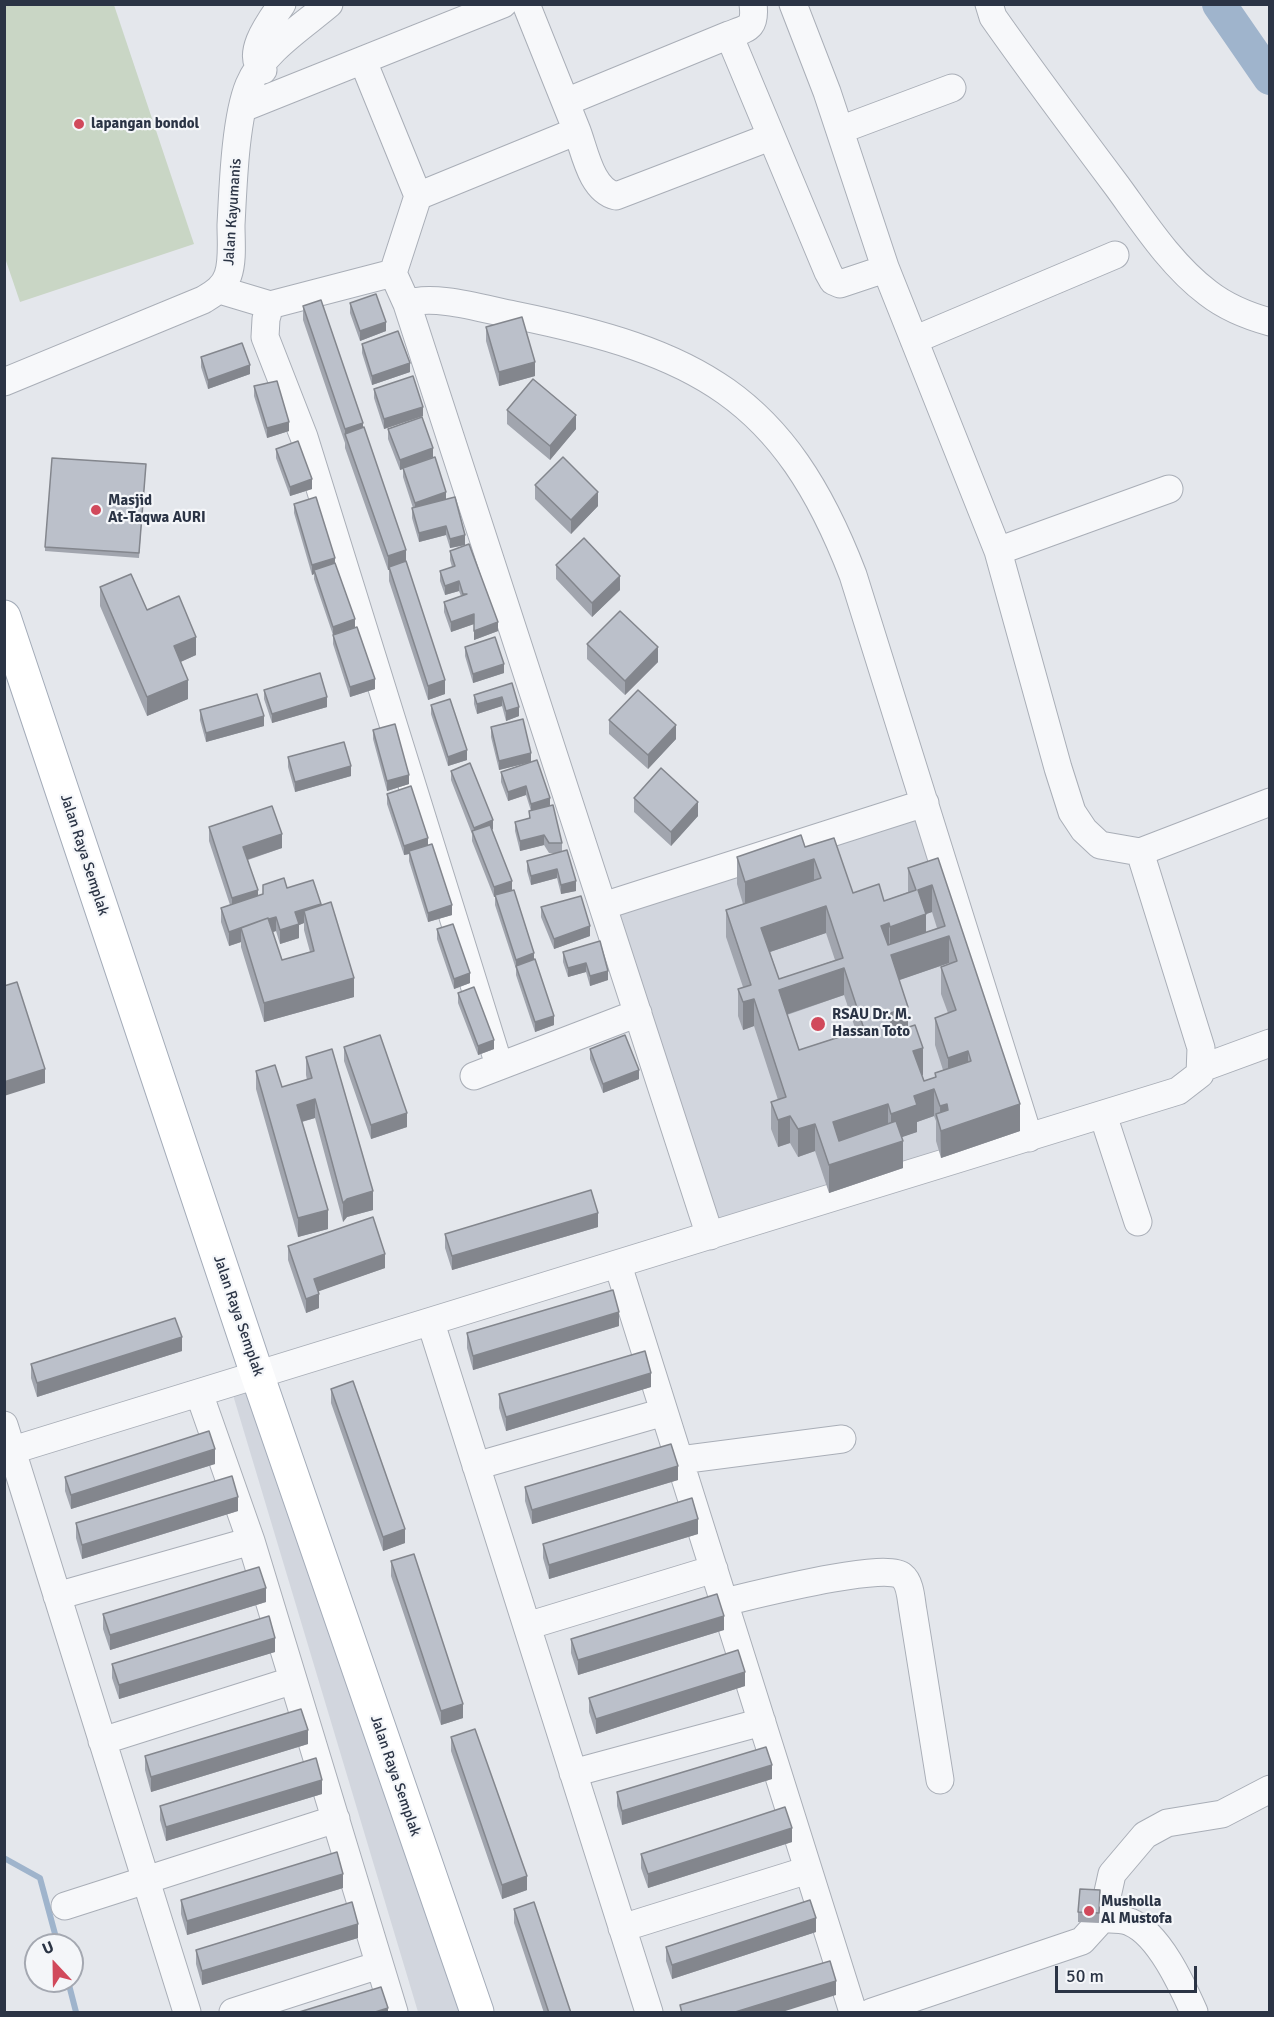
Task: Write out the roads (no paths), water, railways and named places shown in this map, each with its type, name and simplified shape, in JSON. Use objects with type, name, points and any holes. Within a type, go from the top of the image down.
[{"type":"main road","name":"Jalan Raya Semplak","points":[[4,617],[257,1374],[477,2013]]},
{"type":"street","points":[[282,4],[268,24],[260,44],[257,56],[259,67],[271,77],[303,85]]},
{"type":"street","name":"Jalan Kayumanis","points":[[220,290],[228,276],[233,182],[243,108],[249,85],[259,67],[274,51],[329,4]]},
{"type":"street","points":[[243,108],[503,4]]},
{"type":"street","points":[[526,4],[594,177],[600,187],[616,196],[770,137]]},
{"type":"street","points":[[566,102],[748,28],[754,20],[753,4]]},
{"type":"street","points":[[793,4],[840,130],[885,267],[998,551],[1058,768],[1077,822],[1100,844],[1140,852],[1269,802]]},
{"type":"street","points":[[989,4],[993,17],[1056,106],[1175,261],[1209,294],[1253,318],[1269,322]]},
{"type":"street","points":[[729,35],[770,137],[833,281],[840,285],[876,272]]},
{"type":"street","points":[[363,61],[418,196],[393,273],[407,304],[710,1236]]},
{"type":"street","points":[[840,130],[952,88]]},
{"type":"street","points":[[418,196],[577,131]]},
{"type":"street","points":[[914,340],[1115,255]]},
{"type":"street","points":[[4,382],[202,300],[220,290],[270,305],[393,273]]},
{"type":"street","points":[[407,304],[422,300],[477,308],[583,329],[638,346],[701,374],[760,418],[788,449],[807,478],[840,540],[926,803],[1029,1138]]},
{"type":"street","points":[[270,305],[265,337],[304,437],[499,1065]]},
{"type":"street","points":[[998,551],[1169,489]]},
{"type":"street","points":[[603,906],[926,803]]},
{"type":"street","points":[[1140,852],[1201,1048],[1202,1068]]},
{"type":"street","points":[[474,1076],[638,1013]]},
{"type":"street","points":[[13,1450],[1178,1091],[1192,1083],[1202,1068],[1269,1043]]},
{"type":"street","points":[[1103,1115],[1138,1222]]},
{"type":"street","points":[[618,1265],[853,2013]]},
{"type":"street","points":[[431,1323],[649,2013]]},
{"type":"street","points":[[199,1393],[251,1541],[291,1681],[336,1819],[394,2013]]},
{"type":"street","points":[[476,1466],[664,1412]]},
{"type":"street","points":[[4,1425],[187,2013]]},
{"type":"street","points":[[680,1460],[842,1439]]},
{"type":"street","points":[[57,1596],[251,1541]]},
{"type":"street","points":[[527,1626],[714,1569]]},
{"type":"street","points":[[724,1602],[862,1573],[890,1571],[902,1575],[908,1585],[913,1611],[940,1780]]},
{"type":"street","points":[[102,1741],[291,1681]]},
{"type":"street","points":[[573,1773],[762,1722]]},
{"type":"street","points":[[872,2013],[1082,1941],[1102,1919],[1112,1874],[1145,1835],[1167,1823],[1222,1814],[1269,1789]]},
{"type":"street","points":[[65,1906],[336,1819]]},
{"type":"street","points":[[622,1928],[808,1870]]},
{"type":"street","points":[[1102,1919],[1120,1919],[1131,1923],[1147,1935],[1175,1971],[1194,2013]]},
{"type":"street","points":[[233,2013],[380,1965]]},
{"type":"waterway","points":[[1219,4],[1270,78]]},
{"type":"waterway","points":[[4,1858],[40,1878],[55,1933]]},
{"type":"waterway","points":[[71,1993],[76,2012]]},
{"type":"place","name":"lapangan bondol","points":[[79,124]]},
{"type":"place","name":"Masjid At-Taqwa AURI","points":[[96,510]]},
{"type":"place","name":"RSAU Dr. M. Hassan Toto","points":[[818,1024]]},
{"type":"place","name":"Musholla Al Mustofa","points":[[1089,1911]]}]
